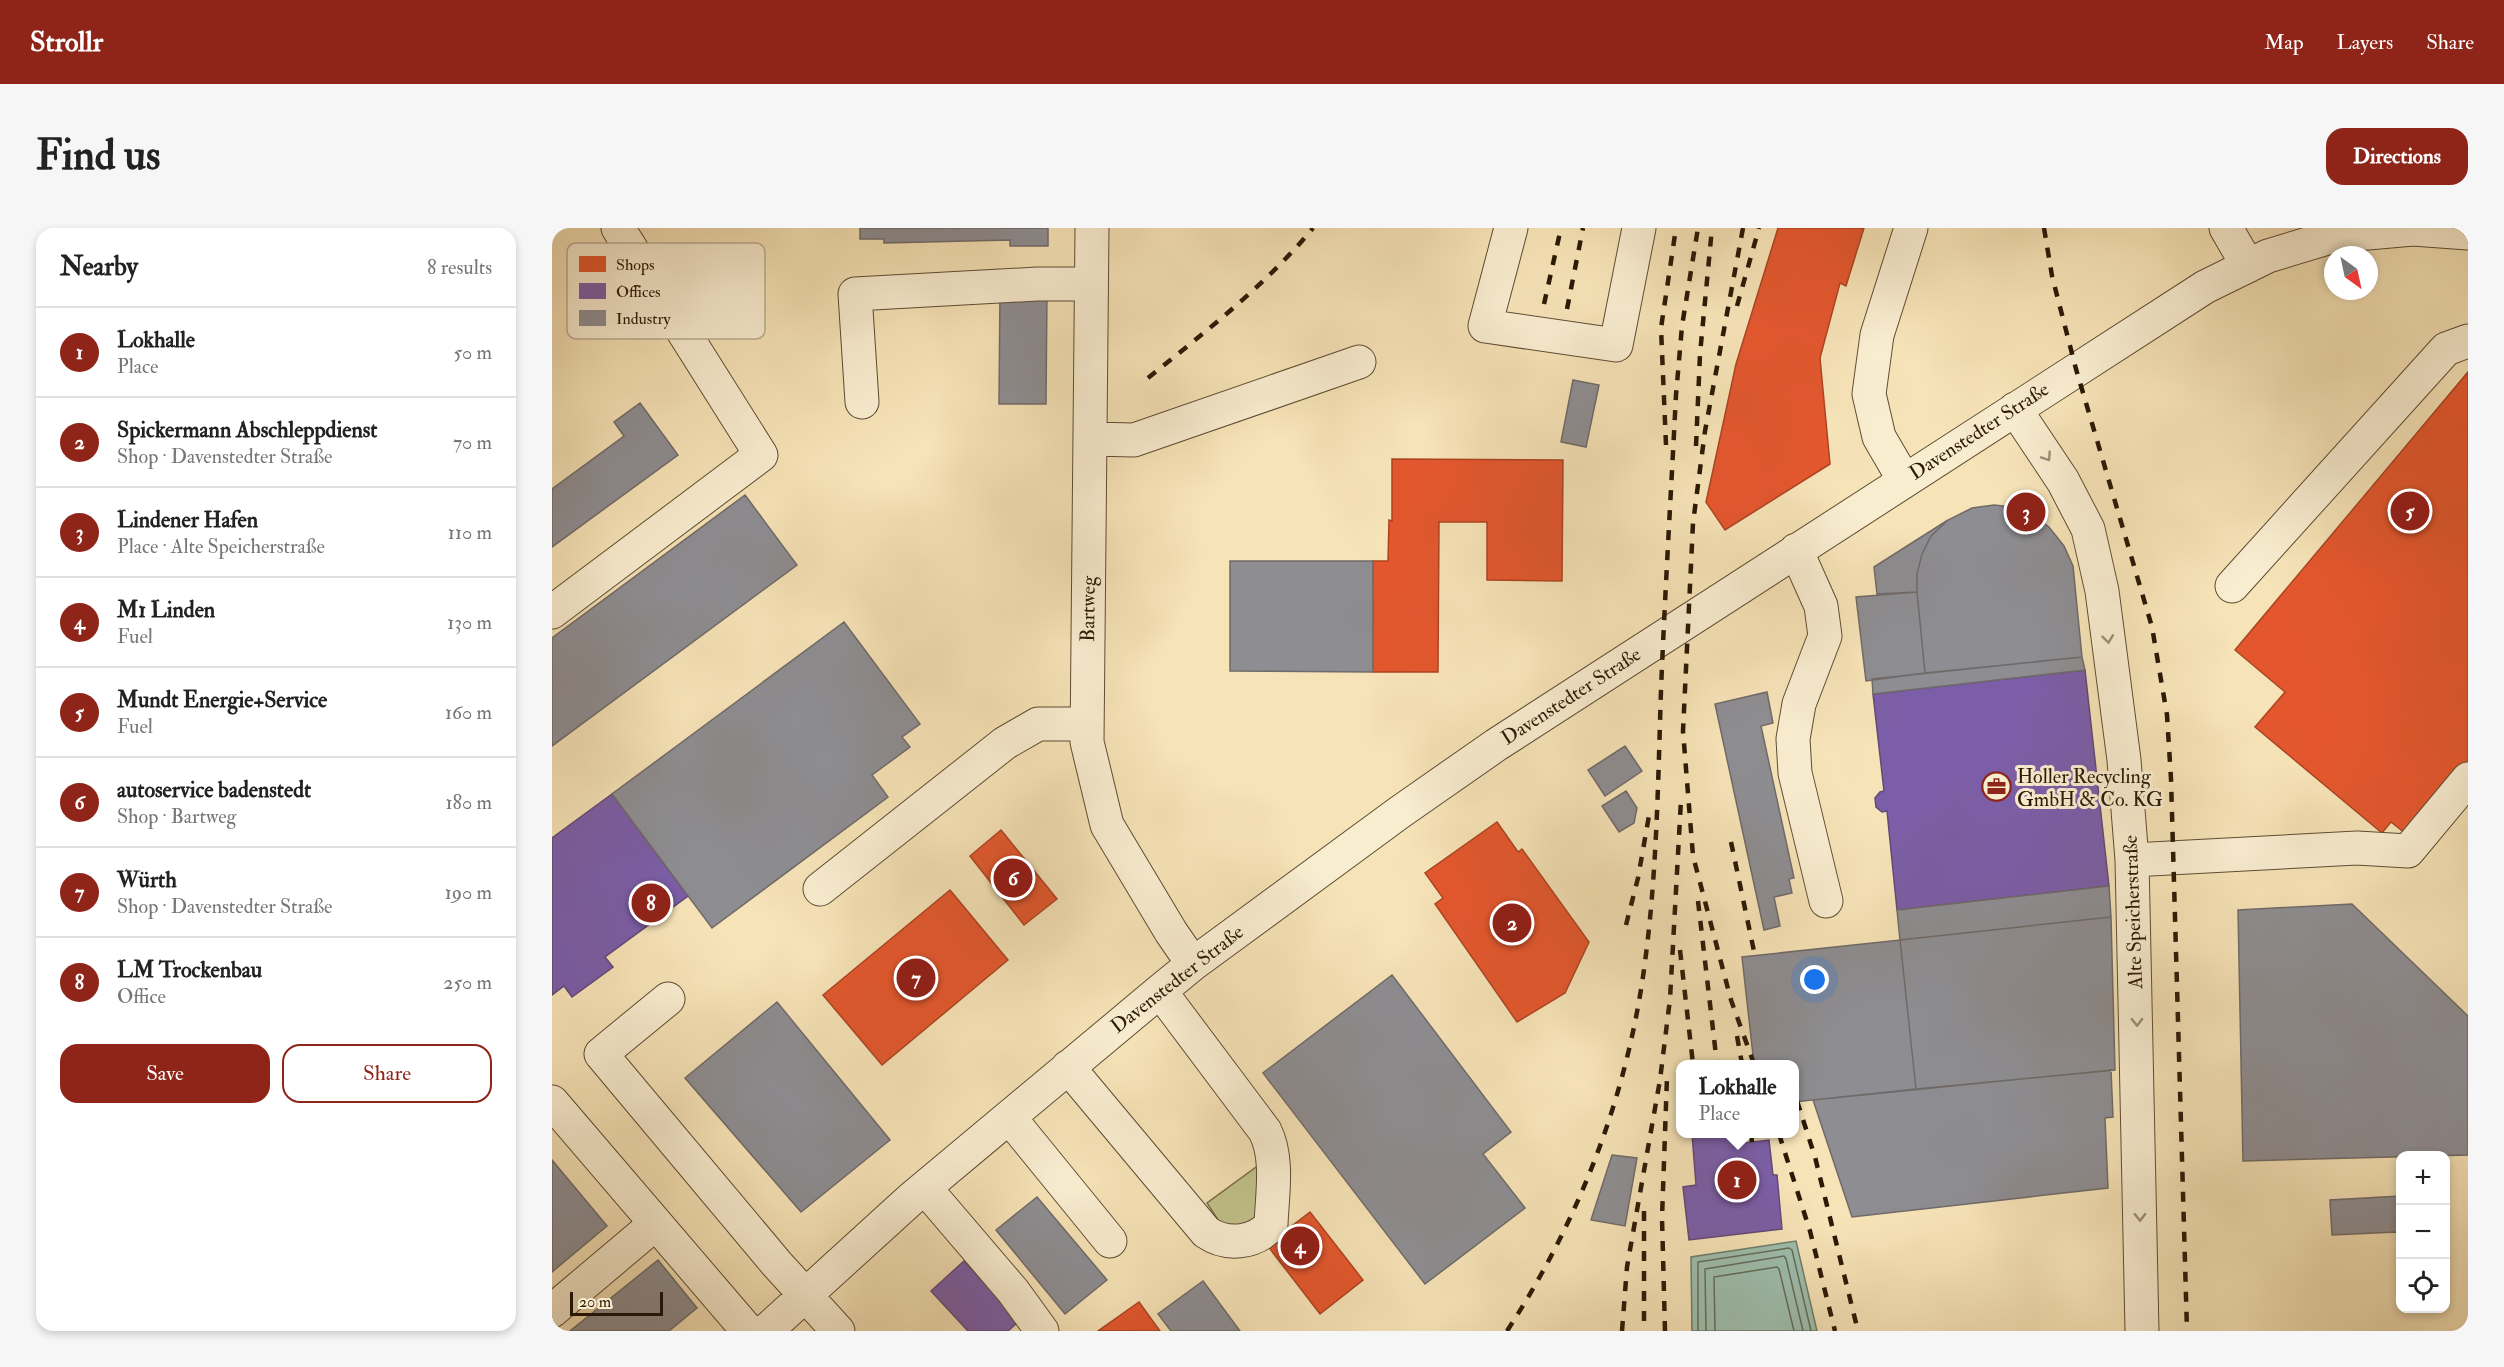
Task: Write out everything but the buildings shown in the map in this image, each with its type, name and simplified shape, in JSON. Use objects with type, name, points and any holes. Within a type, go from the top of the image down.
[{"type":"street","points":[[618,228],[627,243]]},
{"type":"street","name":"Bartweg","points":[[1092,228],[1087,741],[1107,825],[1171,932],[1193,964]]},
{"type":"street","points":[[1510,228],[1485,326],[1616,345],[1639,228]]},
{"type":"street","points":[[1904,480],[1879,437],[1869,394],[1877,335],[1911,228]]},
{"type":"street","points":[[2226,228],[2247,266]]},
{"type":"street","name":"Davenstedter Straße","points":[[766,1331],[925,1188],[1160,991],[1390,818],[1496,745],[2014,409],[2205,287],[2268,256],[2334,236],[2413,229],[2468,233]]},
{"type":"street","points":[[862,402],[855,294],[1037,284],[1091,284]]},
{"type":"street","points":[[552,612],[761,455],[688,339]]},
{"type":"street","points":[[2232,586],[2446,349],[2468,341]]},
{"type":"street","points":[[1090,439],[1134,440],[1359,362]]},
{"type":"street","name":"Alte Speicherstraße","points":[[2014,409],[2063,481],[2088,529],[2102,591],[2124,760],[2132,860],[2142,1331]]},
{"type":"street","points":[[1796,550],[1821,606],[1825,636],[1799,704],[1793,739],[1794,773],[1826,901]]},
{"type":"street","points":[[820,889],[1005,743],[1038,724],[1087,724]]},
{"type":"street","points":[[2132,860],[2357,848],[2408,851],[2468,779]]},
{"type":"street","points":[[1068,1067],[1206,1232],[1226,1242],[1248,1240],[1266,1231],[1270,1225],[1273,1155],[1271,1143],[1265,1131],[1160,991]]},
{"type":"street","points":[[668,999],[601,1054],[838,1331]]},
{"type":"street","points":[[552,1102],[748,1331]]},
{"type":"street","points":[[1009,1117],[1110,1241]]},
{"type":"street","points":[[925,1188],[1013,1291],[1042,1331]]},
{"type":"street","points":[[552,1311],[655,1224]]},
{"type":"green space","points":[[1259,1165],[1263,1225],[1222,1226],[1207,1203]]},
{"type":"water","points":[[1796,1241],[1817,1331],[1692,1331],[1691,1257]]},
{"type":"railway","points":[[1148,378],[1255,288],[1313,228]]},
{"type":"railway","points":[[1544,304],[1561,228]]},
{"type":"railway","points":[[1567,309],[1583,228]]},
{"type":"railway","points":[[1666,445],[1661,328],[1676,228]]},
{"type":"railway","points":[[1507,1331],[1557,1245],[1597,1154],[1627,1060],[1637,1011],[1645,962],[1655,860],[1676,395],[1682,326],[1698,228]]},
{"type":"railway","points":[[1696,446],[1700,354],[1712,228]]},
{"type":"railway","points":[[1743,228],[1705,431],[1693,523],[1683,731],[1693,856],[1731,1000],[1753,1060]]},
{"type":"railway","points":[[1737,306],[1759,228]]},
{"type":"railway","points":[[2044,228],[2052,276],[2076,369],[2152,627],[2167,715],[2171,779],[2187,1331]]},
{"type":"railway","points":[[1622,1331],[1627,1267],[1660,1080],[1670,999],[1681,800]]},
{"type":"railway","points":[[1626,925],[1638,878],[1650,810]]},
{"type":"railway","points":[[1731,842],[1755,956]]},
{"type":"railway","points":[[1698,901],[1717,1060]]},
{"type":"railway","points":[[1680,950],[1693,1060]]},
{"type":"railway","points":[[1737,1036],[1741,1060]]},
{"type":"railway","points":[[1665,1331],[1662,1218],[1667,1077]]},
{"type":"railway","points":[[1799,1107],[1815,1157],[1858,1331]]},
{"type":"railway","points":[[1752,1138],[1752,1142]]},
{"type":"railway","points":[[1780,1138],[1810,1231],[1835,1331]]},
{"type":"railway","points":[[1644,1211],[1644,1331]]},
{"type":"place","name":"Mundt Energie+Service","points":[[2410,511]]},
{"type":"place","name":"Lindener Hafen","points":[[2026,512]]},
{"type":"place","name":"Holler Recycling GmbH & Co. KG","points":[[1996,787]]},
{"type":"place","name":"autoservice badenstedt","points":[[1013,878]]},
{"type":"place","name":"LM Trockenbau","points":[[651,903]]},
{"type":"place","name":"Spickermann Abschleppdienst","points":[[1512,923]]},
{"type":"place","name":"Würth","points":[[916,978]]},
{"type":"place","name":"Lokhalle","points":[[1737,1180]]},
{"type":"place","name":"M1 Linden","points":[[1300,1246]]}]
